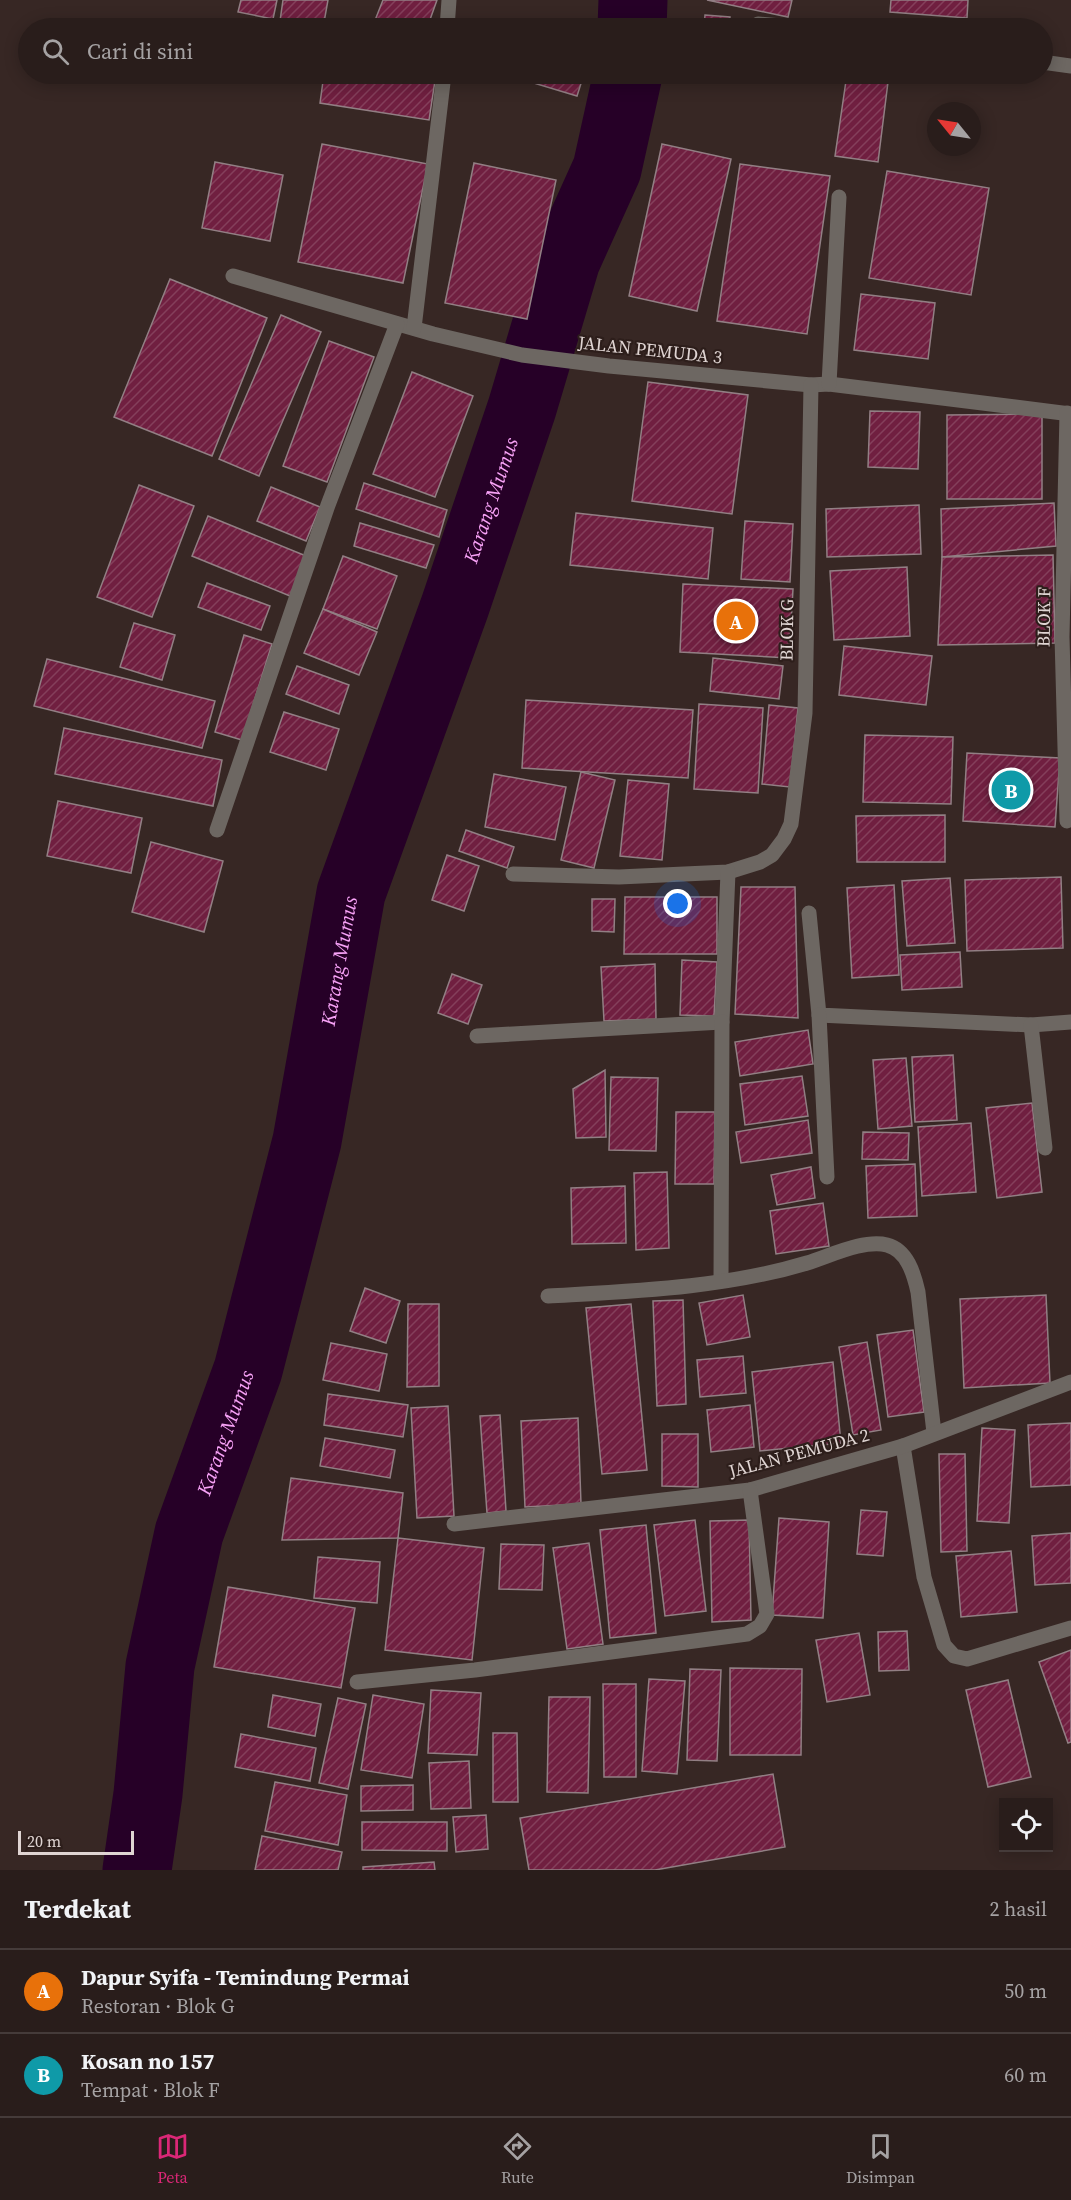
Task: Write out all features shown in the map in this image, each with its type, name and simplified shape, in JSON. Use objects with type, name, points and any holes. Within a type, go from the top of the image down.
[{"type":"street","points":[[448,18],[449,0]]},
{"type":"street","points":[[1053,64],[1071,66]]},
{"type":"street","points":[[414,328],[443,84]]},
{"type":"street","points":[[829,384],[839,197]]},
{"type":"street","name":"JALAN PEMUDA 3","points":[[233,276],[433,334],[522,355],[811,386],[829,384],[1069,414]]},
{"type":"street","points":[[217,830],[328,505],[397,324]]},
{"type":"street","name":"BLOK G","points":[[728,872],[760,862],[772,855],[784,839],[791,824],[806,713],[811,386]]},
{"type":"street","name":"BLOK F","points":[[1067,821],[1062,637],[1069,414]]},
{"type":"street","points":[[513,874],[618,877],[728,872],[722,1022],[721,1281]]},
{"type":"street","points":[[809,914],[819,1015],[827,1177]]},
{"type":"street","points":[[819,1015],[1031,1025],[1071,1022]]},
{"type":"street","points":[[477,1036],[722,1022]]},
{"type":"street","points":[[1031,1025],[1045,1148]]},
{"type":"street","points":[[548,1296],[636,1291],[721,1281],[788,1269],[870,1243],[889,1245],[902,1253],[912,1268],[918,1292],[934,1433]]},
{"type":"street","name":"JALAN PEMUDA 2","points":[[454,1524],[750,1490],[903,1446],[1071,1382]]},
{"type":"street","points":[[903,1446],[924,1577],[946,1649],[959,1659],[967,1659],[1071,1628]]},
{"type":"street","points":[[357,1682],[475,1670],[747,1634],[760,1626],[768,1614],[750,1490]]},
{"type":"building","points":[[241,0],[277,0],[273,18],[238,12]]},
{"type":"building","points":[[283,0],[328,0],[325,18],[280,18]]},
{"type":"building","points":[[383,0],[437,0],[431,18],[376,18]]},
{"type":"building","points":[[707,0],[792,0],[788,17]]},
{"type":"building","points":[[891,0],[968,0],[967,18],[890,12]]},
{"type":"building","points":[[705,15],[730,17],[730,18],[705,18]]},
{"type":"building","points":[[323,84],[434,84],[429,120],[320,103]]},
{"type":"building","points":[[537,84],[581,84],[577,96]]},
{"type":"building","points":[[846,84],[888,84],[878,162],[835,156]]},
{"type":"building","points":[[322,144],[428,164],[403,283],[298,262]]},
{"type":"building","points":[[662,144],[731,159],[697,311],[629,296]]},
{"type":"building","points":[[215,162],[283,175],[270,241],[202,228]]},
{"type":"building","points":[[474,163],[556,180],[527,319],[445,303]]},
{"type":"building","points":[[740,164],[830,176],[807,334],[717,321]]},
{"type":"building","points":[[887,171],[989,188],[971,295],[869,278]]},
{"type":"building","points":[[170,279],[267,318],[212,456],[114,417]]},
{"type":"building","points":[[861,294],[935,303],[928,359],[854,350]]},
{"type":"building","points":[[281,315],[321,332],[259,476],[219,459]]},
{"type":"building","points":[[329,341],[374,357],[327,482],[283,466]]},
{"type":"building","points":[[412,372],[473,396],[435,497],[373,474]]},
{"type":"building","points":[[648,382],[748,395],[732,514],[632,501]]},
{"type":"building","points":[[870,411],[920,412],[918,469],[868,467]]},
{"type":"building","points":[[1042,414],[1042,499],[947,499],[947,415]]},
{"type":"building","points":[[364,483],[447,510],[439,537],[356,509]]},
{"type":"building","points":[[139,485],[194,506],[152,617],[97,597]]},
{"type":"building","points":[[271,487],[320,507],[306,541],[257,521]]},
{"type":"building","points":[[1054,503],[1056,546],[942,557],[941,509]]},
{"type":"building","points":[[919,505],[921,554],[827,557],[826,509]]},
{"type":"building","points":[[576,513],[713,528],[708,579],[570,565]]},
{"type":"building","points":[[208,516],[306,556],[290,596],[192,556]]},
{"type":"building","points":[[745,521],[793,524],[790,582],[741,579]]},
{"type":"building","points":[[360,523],[434,545],[426,568],[354,546]]},
{"type":"building","points":[[1053,555],[1055,643],[938,645],[942,557]]},
{"type":"building","points":[[343,556],[397,576],[377,629],[323,609]]},
{"type":"building","points":[[907,567],[910,636],[834,640],[830,571]]},
{"type":"building","points":[[207,583],[270,606],[261,630],[198,607]]},
{"type":"building","points":[[683,584],[793,589],[789,658],[680,652]]},
{"type":"building","points":[[323,609],[377,632],[359,675],[304,653]]},
{"type":"building","points":[[134,623],[175,635],[162,680],[120,667]]},
{"type":"building","points":[[244,635],[272,644],[242,740],[215,732]]},
{"type":"building","points":[[844,646],[932,656],[926,705],[839,695]]},
{"type":"building","points":[[713,658],[783,666],[779,699],[710,691]]},
{"type":"building","points":[[47,659],[215,701],[202,748],[34,706]]},
{"type":"building","points":[[297,666],[349,685],[339,714],[286,694]]},
{"type":"building","points":[[526,700],[693,710],[688,778],[522,768]]},
{"type":"building","points":[[699,704],[763,708],[758,793],[694,789]]},
{"type":"building","points":[[769,705],[798,708],[790,787],[762,784]]},
{"type":"building","points":[[284,712],[339,729],[326,770],[270,752]]},
{"type":"building","points":[[64,728],[222,760],[213,806],[55,774]]},
{"type":"building","points":[[865,735],[953,737],[951,804],[863,802]]},
{"type":"building","points":[[967,753],[1060,758],[1055,827],[963,821]]},
{"type":"building","points":[[581,772],[615,780],[594,868],[561,860]]},
{"type":"building","points":[[494,774],[566,787],[555,840],[485,827]]},
{"type":"building","points":[[628,780],[669,784],[662,860],[620,856]]},
{"type":"building","points":[[58,801],[142,818],[131,873],[47,856]]},
{"type":"building","points":[[945,815],[945,862],[857,862],[856,816]]},
{"type":"building","points":[[466,830],[514,847],[507,868],[459,851]]},
{"type":"building","points":[[151,842],[223,861],[204,932],[132,912]]},
{"type":"building","points":[[447,855],[479,866],[464,911],[432,900]]},
{"type":"building","points":[[1061,877],[1063,948],[967,951],[965,880]]},
{"type":"building","points":[[950,878],[955,943],[907,946],[902,881]]},
{"type":"building","points":[[894,885],[899,975],[852,978],[847,888]]},
{"type":"building","points":[[741,887],[795,887],[798,1018],[735,1014]]},
{"type":"building","points":[[625,897],[717,897],[717,954],[624,954]]},
{"type":"building","points":[[592,899],[615,899],[614,932],[592,931]]},
{"type":"building","points":[[960,952],[962,987],[902,990],[900,955]]},
{"type":"building","points":[[682,960],[717,962],[714,1016],[680,1015]]},
{"type":"building","points":[[655,964],[656,1019],[604,1021],[601,967]]},
{"type":"building","points":[[452,974],[482,985],[468,1024],[438,1013]]},
{"type":"building","points":[[808,1030],[813,1064],[740,1076],[735,1042]]},
{"type":"building","points":[[953,1055],[957,1120],[915,1122],[912,1057]]},
{"type":"building","points":[[906,1058],[912,1126],[878,1129],[873,1060]]},
{"type":"building","points":[[605,1070],[606,1137],[576,1138],[573,1089]]},
{"type":"building","points":[[802,1076],[808,1116],[745,1125],[740,1084]]},
{"type":"building","points":[[611,1077],[658,1078],[656,1151],[609,1150]]},
{"type":"building","points":[[1032,1103],[1042,1192],[997,1198],[986,1108]]},
{"type":"building","points":[[676,1112],[715,1112],[714,1184],[675,1184]]},
{"type":"building","points":[[808,1120],[812,1153],[741,1163],[736,1132]]},
{"type":"building","points":[[971,1123],[976,1192],[922,1196],[918,1127]]},
{"type":"building","points":[[863,1132],[909,1133],[908,1160],[862,1159]]},
{"type":"building","points":[[915,1164],[917,1216],[868,1218],[866,1166]]},
{"type":"building","points":[[811,1167],[815,1198],[777,1205],[771,1175]]},
{"type":"building","points":[[667,1172],[669,1248],[636,1250],[634,1173]]},
{"type":"building","points":[[625,1186],[626,1243],[572,1244],[571,1188]]},
{"type":"building","points":[[823,1203],[829,1246],[776,1254],[770,1211]]},
{"type":"building","points":[[365,1288],[400,1301],[386,1343],[350,1331]]},
{"type":"building","points":[[743,1295],[750,1337],[707,1345],[699,1303]]},
{"type":"building","points":[[1046,1295],[1050,1383],[964,1388],[960,1299]]},
{"type":"building","points":[[683,1300],[686,1404],[657,1406],[653,1301]]},
{"type":"building","points":[[408,1304],[439,1304],[439,1386],[407,1387]]},
{"type":"building","points":[[631,1304],[647,1470],[602,1474],[586,1308]]},
{"type":"building","points":[[913,1330],[924,1412],[888,1417],[877,1335]]},
{"type":"building","points":[[867,1342],[881,1430],[853,1435],[839,1347]]},
{"type":"building","points":[[331,1343],[387,1354],[379,1391],[323,1380]]},
{"type":"building","points":[[743,1356],[746,1393],[700,1397],[697,1360]]},
{"type":"building","points":[[833,1362],[841,1443],[760,1451],[752,1372]]},
{"type":"building","points":[[328,1394],[408,1405],[403,1437],[324,1425]]},
{"type":"building","points":[[750,1405],[754,1447],[711,1452],[707,1410]]},
{"type":"building","points":[[448,1406],[454,1516],[417,1518],[411,1408]]},
{"type":"building","points":[[500,1415],[506,1511],[487,1513],[480,1416]]},
{"type":"building","points":[[578,1418],[581,1504],[525,1507],[521,1421]]},
{"type":"building","points":[[1071,1423],[1071,1485],[1031,1487],[1028,1425]]},
{"type":"building","points":[[982,1428],[1015,1430],[1009,1523],[977,1521]]},
{"type":"building","points":[[662,1434],[698,1434],[698,1487],[662,1486]]},
{"type":"building","points":[[325,1438],[395,1450],[390,1478],[320,1466]]},
{"type":"building","points":[[939,1454],[965,1454],[967,1551],[941,1552]]},
{"type":"building","points":[[291,1478],[403,1493],[398,1538],[282,1540]]},
{"type":"building","points":[[861,1510],[887,1512],[883,1556],[857,1554]]},
{"type":"building","points":[[779,1518],[829,1522],[823,1618],[772,1615]]},
{"type":"building","points":[[695,1520],[706,1611],[665,1616],[654,1525]]},
{"type":"building","points":[[749,1520],[751,1620],[712,1622],[710,1521]]},
{"type":"building","points":[[646,1525],[656,1633],[610,1638],[600,1530]]},
{"type":"building","points":[[1071,1533],[1071,1583],[1035,1585],[1032,1536]]},
{"type":"building","points":[[398,1538],[484,1548],[472,1660],[385,1650]]},
{"type":"building","points":[[589,1543],[603,1644],[567,1649],[553,1548]]},
{"type":"building","points":[[501,1544],[544,1545],[542,1590],[499,1589]]},
{"type":"building","points":[[1011,1551],[1017,1612],[961,1617],[956,1556]]},
{"type":"building","points":[[318,1557],[380,1562],[377,1603],[314,1598]]},
{"type":"building","points":[[228,1587],[355,1608],[341,1688],[214,1667]]},
{"type":"building","points":[[907,1631],[909,1670],[879,1671],[878,1632]]},
{"type":"building","points":[[859,1633],[870,1695],[827,1702],[816,1640]]},
{"type":"building","points":[[1071,1650],[1071,1742],[1068,1743],[1039,1662]]},
{"type":"building","points":[[730,1668],[802,1669],[801,1755],[730,1755]]},
{"type":"building","points":[[690,1669],[721,1670],[717,1761],[687,1760]]},
{"type":"building","points":[[649,1679],[685,1681],[677,1774],[642,1771]]},
{"type":"building","points":[[1008,1680],[1031,1777],[988,1787],[966,1690]]},
{"type":"building","points":[[603,1684],[636,1684],[636,1777],[604,1777]]},
{"type":"building","points":[[431,1690],[481,1693],[477,1755],[428,1753]]},
{"type":"building","points":[[273,1695],[321,1704],[315,1736],[268,1727]]},
{"type":"building","points":[[373,1695],[424,1704],[412,1778],[361,1770]]},
{"type":"building","points":[[549,1697],[590,1697],[588,1793],[547,1792]]},
{"type":"building","points":[[338,1698],[366,1704],[348,1789],[319,1783]]},
{"type":"building","points":[[493,1733],[517,1733],[518,1802],[493,1802]]},
{"type":"building","points":[[241,1734],[316,1748],[310,1781],[235,1767]]},
{"type":"building","points":[[469,1761],[471,1808],[431,1809],[429,1763]]},
{"type":"building","points":[[773,1774],[785,1847],[655,1870],[529,1870],[520,1818]]},
{"type":"building","points":[[275,1782],[347,1795],[338,1845],[265,1831]]},
{"type":"building","points":[[413,1785],[413,1810],[361,1811],[361,1786]]},
{"type":"building","points":[[486,1815],[488,1849],[456,1852],[453,1817]]},
{"type":"building","points":[[362,1822],[447,1822],[447,1851],[362,1850]]},
{"type":"building","points":[[262,1836],[342,1852],[338,1870],[255,1870]]},
{"type":"building","points":[[434,1862],[435,1870],[363,1870],[363,1867]]},
{"type":"waterway","name":"Karang Mumus","points":[[632,18],[633,0]]},
{"type":"waterway","name":"Karang Mumus","points":[[137,1870],[148,1794],[160,1666],[189,1533],[248,1370],[307,1141],[351,893],[455,606],[522,408],[566,260],[607,169],[626,84]]},
{"type":"place","name":"Dapur Syifa - Temindung Permai","points":[[736,621]]},
{"type":"place","name":"Kosan no 157","points":[[1011,790]]}]
